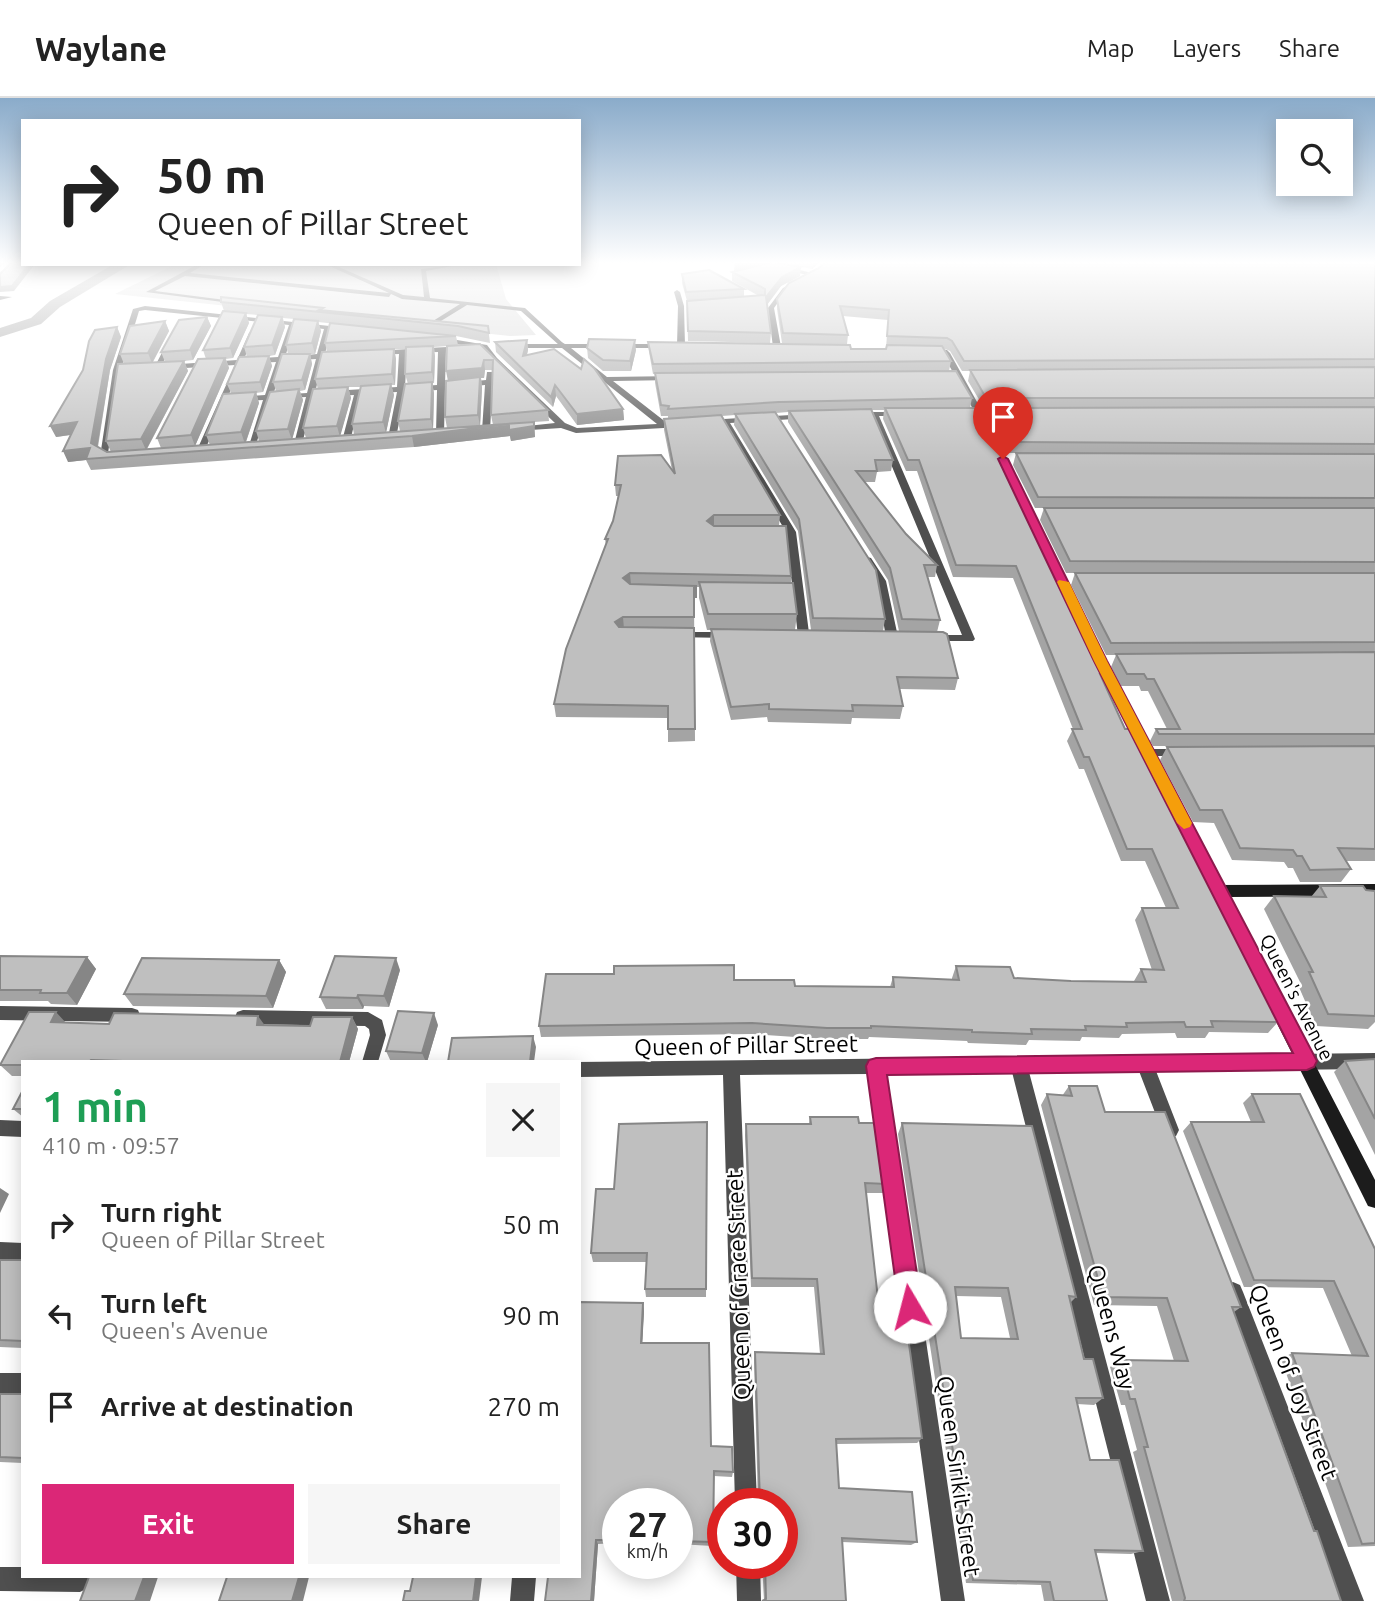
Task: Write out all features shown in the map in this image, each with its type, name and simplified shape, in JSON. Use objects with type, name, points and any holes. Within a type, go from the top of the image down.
[{"type":"street","points":[[126,456],[103,455],[117,370],[129,332]]},
{"type":"street","points":[[201,450],[252,332]]},
{"type":"street","points":[[251,447],[290,332]]},
{"type":"street","points":[[298,444],[327,332]]},
{"type":"street","points":[[681,332],[681,346]]},
{"type":"street","points":[[775,332],[777,347]]},
{"type":"street","points":[[156,368],[174,334]]},
{"type":"street","points":[[433,338],[484,347],[562,425],[576,431],[689,424]]},
{"type":"street","points":[[561,344],[665,426]]},
{"type":"street","points":[[366,353],[561,344],[695,346]]},
{"type":"street","points":[[763,347],[790,348]]},
{"type":"street","points":[[440,434],[442,349]]},
{"type":"street","points":[[923,350],[944,352],[958,374],[1031,514],[1073,602]]},
{"type":"street","points":[[392,438],[401,390],[403,351]]},
{"type":"street","points":[[190,377],[201,355]]},
{"type":"street","points":[[143,369],[344,355]]},
{"type":"street","points":[[486,431],[488,382],[494,359]]},
{"type":"street","points":[[117,370],[130,369]]},
{"type":"street","points":[[945,374],[972,374]]},
{"type":"street","points":[[608,379],[689,378]]},
{"type":"street","points":[[223,400],[488,382]]},
{"type":"street","points":[[346,440],[359,392]]},
{"type":"street","points":[[953,413],[1021,413]]},
{"type":"street","points":[[874,414],[969,639],[918,638]]},
{"type":"street","points":[[846,415],[914,414]]},
{"type":"street","points":[[701,423],[819,416]]},
{"type":"street","points":[[778,417],[785,429]]},
{"type":"street","points":[[725,421],[791,532],[804,636]]},
{"type":"street","points":[[511,429],[562,425]]},
{"type":"street","points":[[474,432],[499,430]]},
{"type":"street","points":[[428,435],[451,433]]},
{"type":"street","points":[[380,438],[404,437]]},
{"type":"street","points":[[334,441],[357,440]]},
{"type":"street","points":[[286,444],[310,443]]},
{"type":"street","points":[[238,448],[263,446]]},
{"type":"street","points":[[189,451],[214,449]]},
{"type":"street","points":[[1003,459],[1016,459]]},
{"type":"street","points":[[1031,514],[1045,514]]},
{"type":"street","points":[[778,532],[791,532]]},
{"type":"street","points":[[859,546],[881,581],[892,637]]},
{"type":"street","points":[[1062,579],[1075,579]]},
{"type":"street","points":[[786,593],[799,594]]},
{"type":"street","points":[[665,635],[748,635]]},
{"type":"street","points":[[790,636],[829,636]]},
{"type":"street","points":[[880,637],[905,637]]},
{"type":"street","points":[[1095,649],[1153,760],[1190,753]]},
{"type":"street","points":[[1100,661],[1114,660]]},
{"type":"street","name":"Queen's Avenue","points":[[1162,779],[1375,1199]]},
{"type":"street","points":[[1218,891],[1375,890]]},
{"type":"street","points":[[0,1013],[150,1016]]},
{"type":"street","points":[[231,1017],[368,1019],[376,1025],[378,1035],[371,1060]]},
{"type":"street","name":"Queen of Pillar Street","points":[[581,1069],[1375,1061]]},
{"type":"street","points":[[1145,1063],[1179,1153]]},
{"type":"street","name":"Queens Way","points":[[1019,1065],[1158,1601]]},
{"type":"street","name":"Queen Sirikit Street","points":[[876,1066],[953,1601]]},
{"type":"street","name":"Queen of Grace Street","points":[[731,1067],[745,1488]]},
{"type":"street","points":[[0,1128],[21,1129]]},
{"type":"street","points":[[0,1252],[21,1253]]},
{"type":"street","name":"Queen of Joy Street","points":[[1224,1268],[1352,1601]]},
{"type":"street","points":[[0,1384],[21,1384]]},
{"type":"street","points":[[522,1601],[524,1578]]},
{"type":"street","points":[[0,1579],[80,1580]]},
{"type":"street","points":[[748,1579],[749,1601]]},
{"type":"lane","points":[[548,332],[561,344]]},
{"type":"shaded area","points":[[474,332],[534,332],[536,335],[510,336]]},
{"type":"building","points":[[94,332],[115,332],[106,359],[91,443],[107,452],[534,422],[534,426],[509,430],[509,424],[412,436],[86,459],[90,448],[63,451],[77,422],[50,426],[83,370],[89,341]]},
{"type":"building","points":[[128,332],[159,332],[148,353],[120,354]]},
{"type":"building","points":[[172,332],[199,332],[190,350],[161,352]]},
{"type":"building","points":[[212,332],[237,332],[230,348],[203,350]]},
{"type":"building","points":[[251,332],[277,332],[272,345],[244,347]]},
{"type":"building","points":[[290,332],[315,332],[312,343],[286,345]]},
{"type":"building","points":[[328,332],[419,332],[456,336],[325,343]]},
{"type":"building","points":[[847,332],[848,335],[783,333]]},
{"type":"building","points":[[887,332],[1375,332],[1375,359],[964,361],[952,341],[947,338],[887,336]]},
{"type":"building","points":[[589,339],[635,340],[630,361],[603,360],[587,348]]},
{"type":"building","points":[[527,340],[523,356],[554,349],[581,369],[584,359],[594,368],[623,409],[577,414],[555,385],[551,397],[495,342]]},
{"type":"building","points":[[648,342],[850,345],[851,349],[886,349],[887,345],[942,346],[951,361],[653,364]]},
{"type":"building","points":[[480,344],[548,410],[491,415],[493,360],[484,360],[482,368],[446,371],[447,346]]},
{"type":"building","points":[[433,346],[432,372],[405,374],[406,347]]},
{"type":"building","points":[[394,349],[392,374],[315,379],[322,352]]},
{"type":"building","points":[[282,354],[310,354],[302,380],[273,382]]},
{"type":"building","points":[[269,356],[260,382],[227,384],[239,357]]},
{"type":"building","points":[[225,358],[191,435],[157,438],[198,359]]},
{"type":"building","points":[[184,361],[141,439],[106,441],[118,364]]},
{"type":"building","points":[[1375,367],[1375,398],[986,398],[970,370]]},
{"type":"building","points":[[956,371],[972,398],[779,402],[668,409],[669,406],[661,405],[655,373]]},
{"type":"building","points":[[480,377],[478,415],[445,417],[446,381]]},
{"type":"building","points":[[432,382],[431,419],[398,421],[405,384]]},
{"type":"building","points":[[391,384],[383,422],[352,424],[361,386]]},
{"type":"building","points":[[348,387],[337,426],[303,428],[313,389]]},
{"type":"building","points":[[299,389],[288,429],[256,431],[270,392]]},
{"type":"building","points":[[256,392],[241,432],[206,435],[223,394]]},
{"type":"building","points":[[1375,407],[1375,444],[1011,442],[992,408]]},
{"type":"building","points":[[885,408],[978,408],[1109,674],[1100,674],[1125,729],[1138,729],[1180,810],[1172,810],[1209,886],[1213,886],[1227,913],[1278,1022],[1211,1021],[1213,1027],[1186,1027],[1184,1022],[1126,1023],[1127,1027],[1085,1026],[1086,1030],[1031,1029],[1032,1034],[752,1023],[539,1026],[546,974],[614,974],[614,966],[734,965],[734,980],[794,980],[795,986],[894,987],[893,977],[959,980],[956,966],[1010,967],[1014,978],[1071,981],[1146,982],[1141,969],[1164,970],[1142,908],[1178,908],[1152,849],[1127,849],[1089,757],[1084,757],[1072,729],[1082,729],[1016,566],[956,565],[919,460],[908,460]]},
{"type":"building","points":[[871,409],[893,460],[875,460],[877,471],[856,471],[906,534],[937,565],[924,565],[940,620],[902,619],[890,568],[789,411]]},
{"type":"building","points":[[775,412],[876,570],[885,619],[813,618],[799,519],[735,414]]},
{"type":"building","points":[[721,415],[780,515],[714,515],[707,521],[714,526],[786,526],[791,576],[630,573],[623,578],[630,584],[697,586],[694,586],[694,617],[623,617],[615,622],[619,627],[694,628],[695,729],[668,729],[668,706],[554,704],[566,649],[613,521],[621,485],[615,485],[618,456],[661,455],[675,474],[664,419]]},
{"type":"building","points":[[1016,453],[1375,454],[1375,498],[1038,497]]},
{"type":"building","points":[[1044,508],[1375,508],[1375,562],[1070,561]]},
{"type":"building","points":[[1075,573],[1375,573],[1375,642],[1111,643]]},
{"type":"building","points":[[699,582],[793,583],[797,614],[708,614]]},
{"type":"building","points":[[711,629],[943,632],[947,634],[958,678],[897,677],[903,706],[852,705],[853,711],[769,709],[769,704],[731,707]]},
{"type":"building","points":[[1375,652],[1375,734],[1159,734],[1156,729],[1180,729],[1154,679],[1147,679],[1144,674],[1127,674],[1116,654]]},
{"type":"building","points":[[1375,746],[1375,849],[1338,848],[1351,869],[1310,870],[1302,856],[1297,856],[1293,850],[1240,848],[1222,810],[1200,810],[1167,747]]},
{"type":"building","points":[[1320,886],[1363,886],[1366,890],[1375,891],[1375,1016],[1328,1014],[1309,972],[1313,972],[1274,896],[1326,897]]},
{"type":"building","points":[[0,956],[87,957],[67,993],[40,993],[41,990],[0,990]]},
{"type":"building","points":[[335,956],[396,958],[384,996],[320,997]]},
{"type":"building","points":[[142,958],[279,960],[266,996],[124,994]]},
{"type":"building","points":[[398,1011],[434,1013],[422,1053],[386,1051]]},
{"type":"building","points":[[29,1012],[56,1012],[51,1022],[109,1024],[114,1013],[258,1016],[257,1025],[310,1026],[313,1017],[352,1017],[341,1060],[21,1060],[21,1065],[0,1065]]},
{"type":"building","points":[[533,1036],[530,1060],[448,1060],[452,1038]]},
{"type":"building","points":[[1375,1059],[1375,1119],[1345,1061]]},
{"type":"building","points":[[1069,1086],[1097,1086],[1105,1112],[1165,1112],[1241,1307],[1232,1307],[1341,1601],[1184,1601],[1144,1447],[1148,1447],[1135,1399],[1130,1399],[1120,1360],[1188,1361],[1167,1298],[1103,1297],[1047,1094],[1072,1096]]},
{"type":"building","points":[[21,1094],[21,1109],[13,1109]]},
{"type":"building","points":[[1252,1094],[1300,1094],[1375,1249],[1375,1543],[1362,1544],[1292,1353],[1368,1356],[1334,1281],[1254,1280],[1191,1122],[1264,1122]]},
{"type":"building","points":[[810,1117],[858,1117],[859,1123],[878,1123],[887,1184],[865,1183],[879,1308],[904,1308],[922,1438],[836,1439],[839,1488],[912,1492],[917,1542],[842,1538],[846,1601],[762,1601],[766,1599],[765,1579],[798,1579],[798,1488],[760,1488],[755,1352],[824,1354],[817,1279],[752,1278],[746,1124],[811,1124]]},
{"type":"building","points":[[707,1122],[706,1289],[645,1289],[647,1253],[591,1253],[596,1189],[614,1189],[619,1124]]},
{"type":"building","points":[[902,1123],[1032,1126],[1076,1297],[1069,1296],[1084,1359],[1093,1359],[1103,1398],[1076,1398],[1090,1460],[1119,1460],[1143,1551],[1095,1550],[1107,1601],[1054,1601],[1050,1582],[973,1580]],"holes":[[[955,1287],[1008,1288],[1018,1339],[961,1338]]]},
{"type":"building","points":[[0,1260],[21,1260],[21,1341],[0,1340]]},
{"type":"building","points":[[581,1302],[643,1303],[641,1343],[709,1343],[711,1446],[732,1447],[733,1472],[714,1471],[714,1488],[707,1488],[707,1542],[693,1541],[693,1488],[602,1488],[602,1540],[596,1540],[591,1601],[545,1601],[548,1578],[581,1578]]},
{"type":"building","points":[[0,1394],[21,1394],[21,1458],[0,1457]]},
{"type":"building","points":[[89,1578],[144,1578],[135,1601],[80,1601]]},
{"type":"building","points":[[227,1578],[299,1578],[292,1601],[219,1601]]},
{"type":"building","points":[[413,1578],[476,1578],[473,1601],[403,1601],[405,1591],[410,1591]]},
{"type":"slow traffic","points":[[1063,582],[1100,661],[1184,823]]},
{"type":"route","points":[[910,1307],[876,1066],[1307,1061],[1150,753],[1100,661],[1003,459]]}]
